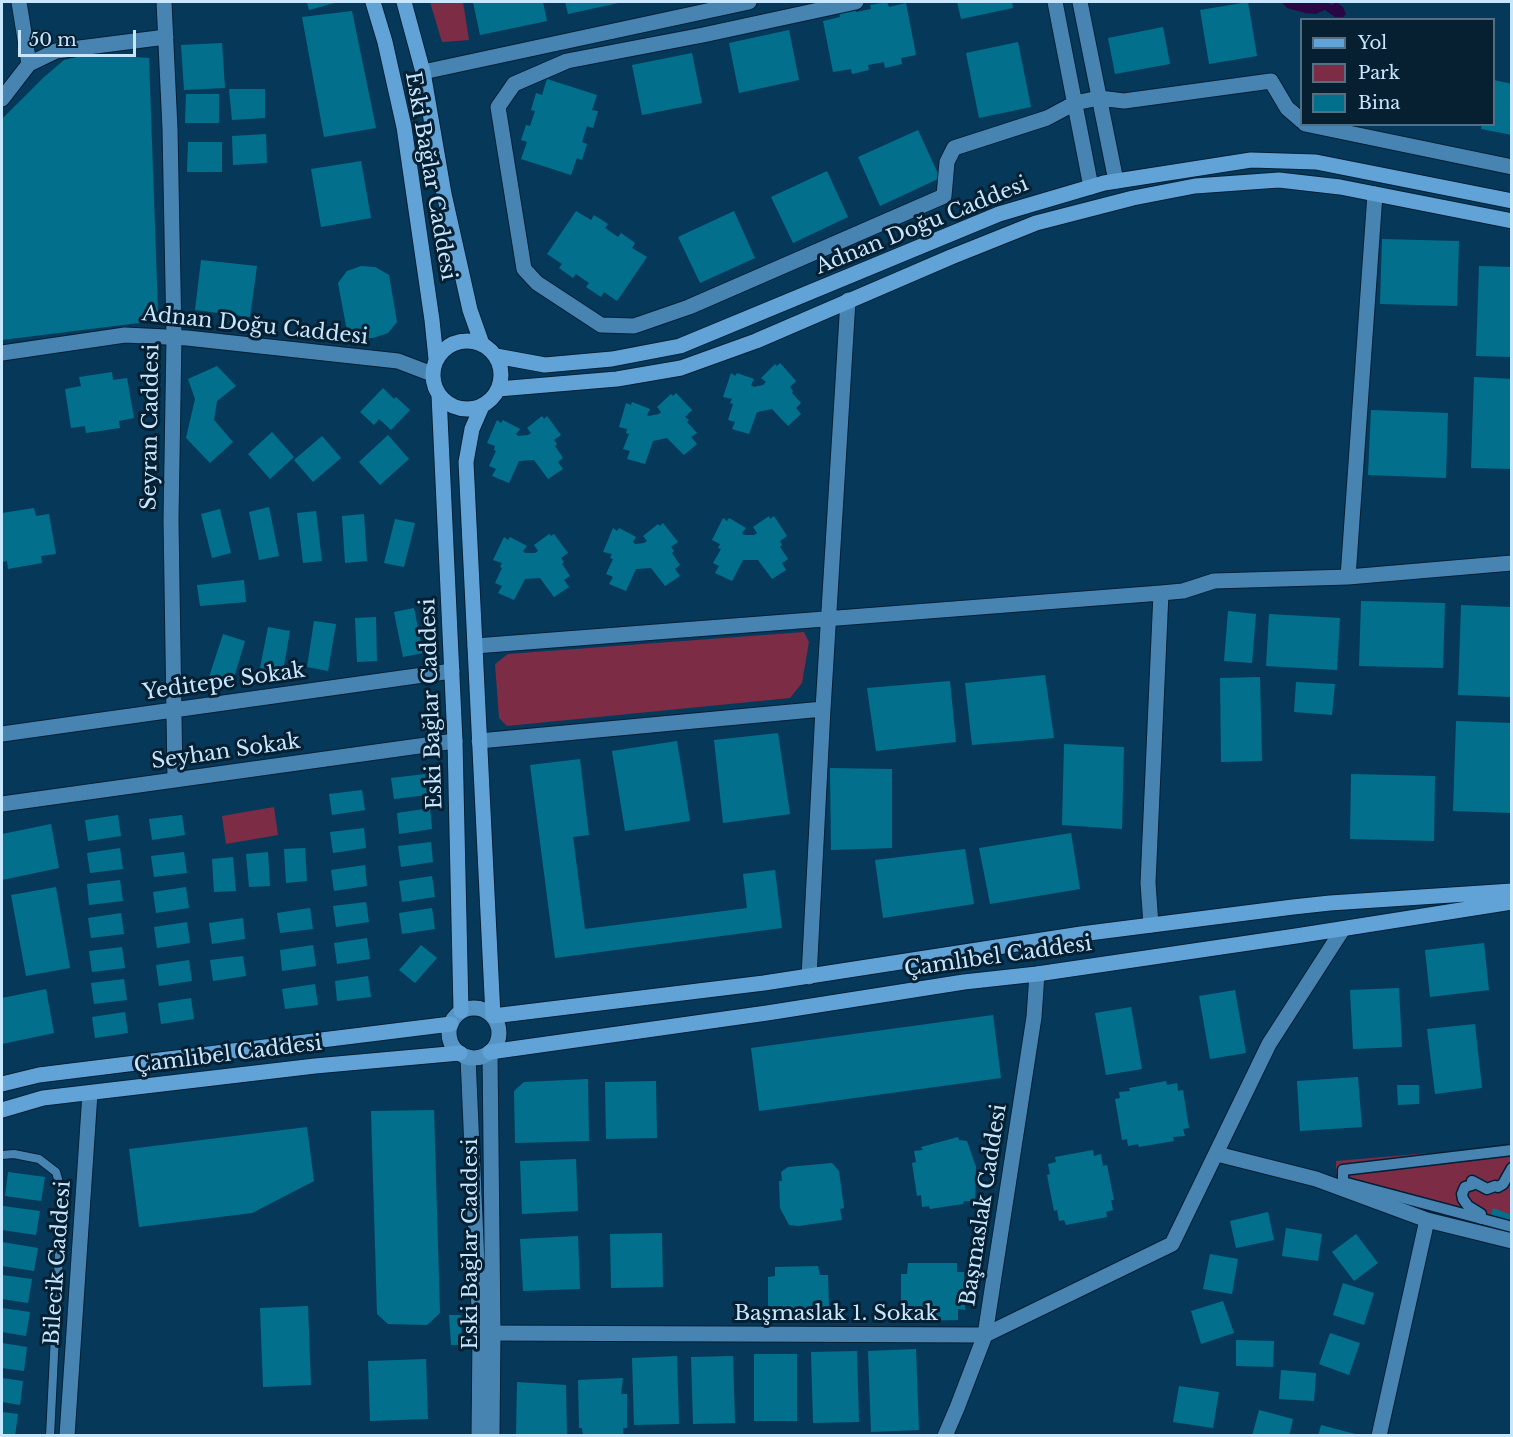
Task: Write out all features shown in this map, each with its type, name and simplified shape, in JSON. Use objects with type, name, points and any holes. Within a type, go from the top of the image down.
[{"type":"main road","name":"Eski Bağlar Caddesi","points":[[373,2],[385,42],[404,127],[432,320],[434,367]]},
{"type":"main road","name":"Eski Bağlar Caddesi","points":[[404,2],[423,72],[444,194],[470,310],[482,344]]},
{"type":"main road","name":"Adnan Doğu Caddesi","points":[[496,356],[545,365],[612,359],[680,346],[999,214],[1116,181],[1251,160],[1316,162],[1512,201]]},
{"type":"main road","name":"Adnan Doğu Caddesi","points":[[498,389],[617,380],[681,368],[756,341],[848,300],[1036,224],[1133,198],[1195,186],[1279,180],[1340,187],[1512,221]]},
{"type":"main road","points":[[465,340],[482,344],[496,356],[500,367],[501,378],[498,389],[482,406],[470,409],[458,408],[447,403],[439,395],[434,385],[434,367],[441,352],[456,342],[465,340]]},
{"type":"main road","name":"Eski Bağlar Caddesi","points":[[439,395],[455,741],[461,1011]]},
{"type":"main road","points":[[482,406],[472,429],[466,462],[493,1016]]},
{"type":"main road","points":[[493,1016],[809,977],[1082,934],[1330,903],[1512,891]]},
{"type":"main road","name":"Çamlıbel Caddesi","points":[[490,1052],[768,1013],[963,982],[1037,974],[1512,902]]},
{"type":"main road","points":[[478,1008],[493,1016],[499,1030],[495,1046],[490,1052],[476,1057],[464,1055],[454,1048],[449,1033],[451,1024],[461,1011],[478,1008]]},
{"type":"main road","points":[[2,1084],[39,1075],[451,1024]]},
{"type":"main road","name":"Çamlıbel Caddesi","points":[[2,1110],[43,1098],[315,1066],[464,1055]]},
{"type":"street","points":[[19,2],[29,64]]},
{"type":"street","name":"Seyran Caddesi","points":[[164,2],[170,129],[174,337],[171,520],[175,780]]},
{"type":"street","points":[[423,72],[749,2]]},
{"type":"street","points":[[856,2],[567,62],[514,84],[498,107],[524,269],[537,284],[601,325],[634,326],[689,307],[944,196],[947,162],[954,148],[1047,118],[1075,103],[1099,98],[1124,101],[1271,81],[1287,108],[1300,119]]},
{"type":"street","points":[[1055,2],[1091,187]]},
{"type":"street","points":[[1080,2],[1116,181]]},
{"type":"street","points":[[2,99],[29,64],[56,51],[166,37]]},
{"type":"street","points":[[1047,118],[1078,123],[1103,117],[1124,101]]},
{"type":"street","points":[[1315,126],[1512,167]]},
{"type":"street","points":[[1348,577],[1375,194]]},
{"type":"street","points":[[809,977],[848,300]]},
{"type":"street","name":"Adnan Doğu Caddesi","points":[[2,353],[124,335],[174,337],[398,361],[434,367]]},
{"type":"street","points":[[475,646],[1161,593],[1183,591],[1214,581],[1348,577],[1512,563]]},
{"type":"street","points":[[1151,925],[1148,883],[1161,593]]},
{"type":"street","name":"Yeditepe Sokak","points":[[2,734],[452,671]]},
{"type":"street","points":[[480,741],[823,709]]},
{"type":"street","name":"Seyhan Sokak","points":[[2,804],[455,741]]},
{"type":"street","name":"Başmaslak 1. Sokak","points":[[486,1333],[985,1335],[1173,1244],[1269,1044],[1342,929]]},
{"type":"street","name":"Başmaslak Caddesi","points":[[945,1436],[985,1335],[1034,1017],[1037,974]]},
{"type":"street","name":"Eski Bağlar Caddesi","points":[[479,1436],[486,1333],[490,1052]]},
{"type":"street","name":"Eski Bağlar Caddesi","points":[[464,1055],[492,1436]]},
{"type":"street","name":"Bilecik Caddesi","points":[[67,1436],[90,1093]]},
{"type":"street","points":[[1512,1150],[1342,1170],[1343,1182],[1512,1227]]},
{"type":"street","points":[[1217,1154],[1316,1179],[1427,1220],[1512,1241]]},
{"type":"street","points":[[1481,1219],[1481,1214],[1467,1206],[1463,1199],[1462,1194],[1465,1187],[1472,1185],[1472,1182],[1489,1190],[1495,1185],[1498,1187],[1503,1184],[1512,1168]]},
{"type":"street","points":[[1379,1436],[1427,1220]]},
{"type":"lane","points":[[2,1155],[14,1154],[39,1159],[56,1172],[62,1193],[50,1436]]},
{"type":"green space","points":[[430,2],[463,2],[469,40],[442,42]]},
{"type":"green space","points":[[804,632],[809,642],[802,683],[790,698],[507,726],[499,718],[495,664],[508,654]]},
{"type":"green space","points":[[274,807],[278,835],[226,844],[222,816]]},
{"type":"green space","points":[[1511,1146],[1511,1225],[1336,1174],[1336,1161]]},
{"type":"shaded area","points":[[1282,2],[1326,2],[1332,5],[1336,2],[1343,7],[1346,14],[1343,17],[1335,17],[1325,10],[1316,14],[1305,13],[1287,8]]},
{"type":"building","points":[[307,2],[338,2],[309,10]]},
{"type":"building","points":[[473,2],[543,2],[547,21],[480,35]]},
{"type":"building","points":[[565,2],[623,2],[568,14]]},
{"type":"building","points":[[887,2],[889,7],[906,3],[916,55],[901,58],[902,64],[885,68],[884,62],[868,65],[869,70],[852,74],[851,69],[833,72],[823,21],[840,17],[839,11],[855,8],[856,12],[871,9],[870,5]]},
{"type":"building","points":[[957,2],[1012,2],[1013,8],[961,19]]},
{"type":"building","points":[[1248,2],[1257,56],[1209,64],[1200,10]]},
{"type":"building","points":[[352,11],[376,128],[324,137],[302,17]]},
{"type":"building","points":[[1163,27],[1170,64],[1115,74],[1108,38]]},
{"type":"building","points":[[789,30],[799,80],[739,93],[729,43]]},
{"type":"building","points":[[1018,42],[1031,107],[979,118],[966,53]]},
{"type":"building","points":[[222,43],[225,88],[184,90],[181,45]]},
{"type":"building","points":[[692,53],[702,103],[642,115],[632,65]]},
{"type":"building","points":[[88,54],[149,58],[158,312],[147,322],[2,340],[2,119],[64,60]]},
{"type":"building","points":[[547,79],[597,95],[592,110],[598,111],[593,128],[587,126],[582,142],[587,144],[582,160],[577,158],[571,175],[521,159],[527,142],[521,140],[526,125],[530,126],[535,111],[531,110],[536,93],[542,95]]},
{"type":"building","points":[[1495,80],[1512,84],[1512,135],[1481,129],[1482,126],[1495,126]]},
{"type":"building","points":[[229,89],[265,89],[265,118],[232,120]]},
{"type":"building","points":[[186,94],[219,94],[219,123],[185,123]]},
{"type":"building","points":[[918,130],[940,178],[880,206],[858,157]]},
{"type":"building","points":[[266,134],[267,163],[233,165],[232,136]]},
{"type":"building","points":[[188,142],[222,142],[222,172],[187,172]]},
{"type":"building","points":[[361,161],[371,218],[321,227],[311,169]]},
{"type":"building","points":[[827,171],[848,217],[793,243],[771,197]]},
{"type":"building","points":[[576,211],[591,220],[594,215],[608,224],[605,228],[618,237],[621,233],[635,243],[632,248],[647,257],[617,301],[604,292],[601,297],[586,287],[589,283],[576,274],[573,278],[559,268],[562,264],[547,254]]},
{"type":"building","points":[[734,211],[755,258],[700,283],[678,237]]},
{"type":"building","points":[[1382,239],[1459,241],[1457,306],[1380,304]]},
{"type":"building","points":[[201,260],[257,266],[250,317],[195,310]]},
{"type":"building","points":[[361,266],[375,267],[389,275],[397,322],[388,333],[373,338],[358,338],[347,331],[338,283],[347,271]]},
{"type":"building","points":[[1479,266],[1512,267],[1512,357],[1476,356]]},
{"type":"building","points":[[780,363],[796,381],[790,387],[801,403],[796,408],[801,414],[788,426],[772,409],[757,412],[749,434],[732,429],[735,422],[728,420],[733,404],[730,403],[732,399],[723,397],[731,373],[735,376],[737,373],[754,379],[751,385],[754,387],[763,385],[766,382],[761,378],[775,364],[777,366]]},
{"type":"building","points":[[217,366],[236,386],[217,401],[214,420],[233,442],[210,463],[186,438],[195,399],[188,379]]},
{"type":"building","points":[[112,372],[113,380],[127,378],[134,418],[119,421],[120,428],[86,433],[85,426],[71,428],[65,389],[81,386],[79,377]]},
{"type":"building","points":[[1474,377],[1512,379],[1512,469],[1471,468]]},
{"type":"building","points":[[383,388],[410,410],[391,430],[379,419],[374,425],[360,412]]},
{"type":"building","points":[[676,393],[692,410],[685,417],[697,433],[691,437],[697,444],[684,455],[667,438],[653,441],[645,464],[627,459],[630,451],[623,449],[629,434],[626,433],[627,429],[619,427],[626,403],[631,405],[632,402],[650,409],[647,415],[649,416],[659,414],[661,412],[657,407],[671,394],[673,396]]},
{"type":"building","points":[[1371,410],[1448,413],[1446,478],[1368,475]]},
{"type":"building","points":[[542,416],[544,419],[547,416],[561,435],[554,440],[563,458],[558,462],[563,469],[548,479],[534,460],[519,461],[509,483],[492,476],[496,469],[489,466],[496,451],[495,446],[487,443],[497,420],[501,423],[503,420],[520,429],[516,434],[518,436],[531,433],[527,428]]},
{"type":"building","points":[[272,432],[294,457],[270,479],[248,454]]},
{"type":"building","points":[[388,435],[409,459],[380,485],[359,462]]},
{"type":"building","points":[[322,436],[341,458],[313,482],[294,460]]},
{"type":"building","points":[[269,507],[279,556],[259,560],[249,512]]},
{"type":"building","points":[[34,508],[36,516],[49,514],[56,554],[41,556],[42,563],[8,569],[7,561],[2,562],[2,513]]},
{"type":"building","points":[[220,509],[231,553],[212,558],[201,514]]},
{"type":"building","points":[[316,511],[322,561],[303,563],[297,513]]},
{"type":"building","points":[[364,514],[367,561],[345,563],[342,516]]},
{"type":"building","points":[[769,516],[770,519],[774,516],[787,536],[780,541],[782,545],[780,547],[788,559],[782,563],[786,570],[772,579],[758,560],[743,560],[732,581],[715,573],[719,566],[713,563],[721,549],[718,548],[720,544],[712,540],[723,518],[727,521],[729,518],[746,528],[742,533],[744,535],[754,535],[757,533],[753,527]]},
{"type":"building","points":[[395,519],[415,523],[404,567],[384,563]]},
{"type":"building","points":[[663,523],[678,542],[671,547],[680,565],[675,569],[680,576],[665,586],[651,568],[636,569],[626,591],[609,584],[613,577],[606,574],[613,559],[610,558],[612,554],[603,552],[613,528],[617,531],[619,528],[636,537],[633,542],[635,544],[647,541],[643,536],[658,524],[660,526]]},
{"type":"building","points":[[549,534],[551,536],[554,534],[568,553],[561,558],[570,576],[564,580],[569,587],[554,597],[540,578],[525,579],[514,600],[498,593],[502,586],[495,583],[502,563],[493,560],[504,537],[508,540],[510,537],[527,546],[523,551],[525,553],[535,553],[538,551],[534,545]]},
{"type":"building","points":[[244,580],[246,602],[200,606],[197,585]]},
{"type":"building","points":[[1361,601],[1445,603],[1443,668],[1359,666]]},
{"type":"building","points":[[1461,605],[1512,607],[1512,697],[1458,695]]},
{"type":"building","points":[[414,608],[423,653],[403,657],[394,612]]},
{"type":"building","points":[[1228,611],[1256,614],[1252,663],[1224,661]]},
{"type":"building","points":[[1269,614],[1340,618],[1337,670],[1266,666]]},
{"type":"building","points":[[376,617],[377,661],[357,662],[355,618]]},
{"type":"building","points":[[314,621],[336,624],[328,671],[307,667]]},
{"type":"building","points":[[268,627],[290,631],[282,677],[259,673]]},
{"type":"building","points":[[223,634],[245,641],[232,684],[209,677]]},
{"type":"building","points":[[1045,675],[1054,738],[972,745],[965,683]]},
{"type":"building","points":[[1260,677],[1262,761],[1221,762],[1220,678]]},
{"type":"building","points":[[950,681],[956,742],[876,751],[867,688]]},
{"type":"building","points":[[1296,682],[1335,684],[1332,715],[1294,712]]},
{"type":"building","points":[[1456,721],[1512,723],[1512,813],[1453,811]]},
{"type":"building","points":[[778,733],[790,814],[723,823],[714,740]]},
{"type":"building","points":[[677,741],[690,821],[625,831],[612,751]]},
{"type":"building","points":[[1064,744],[1124,747],[1122,829],[1062,825]]},
{"type":"building","points":[[580,759],[589,835],[573,837],[585,929],[747,908],[743,874],[775,870],[782,928],[555,958],[530,765]]},
{"type":"building","points":[[830,768],[892,769],[892,848],[831,850]]},
{"type":"building","points":[[425,774],[427,795],[394,799],[391,778]]},
{"type":"building","points":[[1351,774],[1435,776],[1434,841],[1350,839]]},
{"type":"building","points":[[362,790],[365,810],[332,815],[329,794]]},
{"type":"building","points":[[430,808],[432,829],[399,834],[397,813]]},
{"type":"building","points":[[118,815],[121,836],[88,841],[85,820]]},
{"type":"building","points":[[182,815],[185,835],[152,840],[149,819]]},
{"type":"building","points":[[51,824],[59,868],[2,880],[2,834]]},
{"type":"building","points":[[364,828],[366,848],[333,853],[330,832]]},
{"type":"building","points":[[1071,833],[1080,889],[990,904],[979,848]]},
{"type":"building","points":[[431,842],[433,862],[401,867],[398,846]]},
{"type":"building","points":[[120,848],[123,869],[90,873],[87,853]]},
{"type":"building","points":[[305,848],[307,881],[286,883],[284,849]]},
{"type":"building","points":[[965,849],[974,904],[883,918],[875,860]]},
{"type":"building","points":[[184,852],[187,873],[154,877],[151,856]]},
{"type":"building","points":[[268,852],[270,886],[249,887],[246,854]]},
{"type":"building","points":[[233,857],[236,891],[214,892],[212,859]]},
{"type":"building","points":[[365,865],[367,886],[334,891],[331,870]]},
{"type":"building","points":[[432,876],[435,897],[402,902],[399,881]]},
{"type":"building","points":[[120,880],[123,901],[89,905],[87,884]]},
{"type":"building","points":[[56,887],[70,968],[26,976],[11,895]]},
{"type":"building","points":[[186,887],[189,908],[156,913],[153,892]]},
{"type":"building","points":[[366,902],[369,922],[336,927],[333,906]]},
{"type":"building","points":[[310,908],[313,929],[280,933],[277,913]]},
{"type":"building","points":[[432,908],[435,929],[402,934],[399,913]]},
{"type":"building","points":[[121,913],[124,934],[91,938],[88,918]]},
{"type":"building","points":[[243,918],[245,939],[212,944],[209,923]]},
{"type":"building","points":[[187,922],[190,943],[157,948],[154,927]]},
{"type":"building","points":[[367,938],[370,959],[337,964],[334,943]]},
{"type":"building","points":[[1484,943],[1489,990],[1430,997],[1425,950]]},
{"type":"building","points":[[313,945],[316,966],[282,971],[280,950]]},
{"type":"building","points":[[421,945],[437,958],[415,983],[399,970]]},
{"type":"building","points":[[122,947],[125,968],[92,972],[89,951]]},
{"type":"building","points":[[243,956],[246,976],[213,981],[210,960]]},
{"type":"building","points":[[189,960],[192,981],[159,986],[156,965]]},
{"type":"building","points":[[368,976],[371,997],[337,1001],[335,981]]},
{"type":"building","points":[[124,979],[127,1000],[94,1004],[91,983]]},
{"type":"building","points":[[315,984],[318,1005],[285,1009],[282,989]]},
{"type":"building","points":[[1399,988],[1402,1047],[1353,1049],[1350,990]]},
{"type":"building","points":[[46,989],[54,1033],[2,1044],[2,998]]},
{"type":"building","points":[[1235,990],[1246,1053],[1210,1059],[1199,996]]},
{"type":"building","points":[[191,998],[194,1019],[161,1024],[158,1003]]},
{"type":"building","points":[[1131,1007],[1142,1069],[1106,1075],[1095,1013]]},
{"type":"building","points":[[125,1012],[128,1033],[95,1038],[92,1017]]},
{"type":"building","points":[[993,1015],[1001,1078],[759,1111],[751,1048]]},
{"type":"building","points":[[1475,1024],[1482,1088],[1435,1094],[1427,1029]]},
{"type":"building","points":[[1358,1077],[1362,1127],[1300,1131],[1297,1081]]},
{"type":"building","points":[[588,1079],[589,1141],[515,1143],[514,1091],[524,1082]]},
{"type":"building","points":[[656,1081],[657,1138],[606,1139],[605,1082]]},
{"type":"building","points":[[1166,1081],[1167,1085],[1177,1083],[1178,1091],[1183,1090],[1189,1128],[1183,1129],[1185,1136],[1173,1137],[1174,1141],[1139,1147],[1138,1144],[1128,1146],[1127,1139],[1122,1140],[1115,1099],[1120,1098],[1119,1092]]},
{"type":"building","points":[[1397,1085],[1419,1085],[1419,1104],[1398,1105]]},
{"type":"building","points":[[434,1110],[440,1313],[427,1325],[388,1324],[377,1314],[371,1111]]},
{"type":"building","points":[[307,1127],[314,1181],[252,1213],[139,1227],[129,1149]]},
{"type":"building","points":[[958,1137],[959,1140],[967,1141],[976,1167],[975,1202],[964,1201],[963,1204],[930,1209],[929,1206],[922,1207],[921,1195],[917,1196],[912,1163],[916,1162],[914,1151]]},
{"type":"building","points":[[1093,1150],[1094,1156],[1101,1154],[1103,1166],[1107,1165],[1114,1200],[1111,1200],[1113,1210],[1106,1212],[1107,1217],[1066,1225],[1064,1220],[1059,1221],[1057,1210],[1054,1211],[1047,1175],[1050,1174],[1048,1164],[1056,1162],[1055,1157]]},
{"type":"building","points":[[576,1159],[578,1211],[522,1214],[520,1161]]},
{"type":"building","points":[[832,1163],[839,1171],[844,1208],[840,1209],[842,1220],[798,1226],[789,1225],[780,1208],[781,1172],[788,1167]]},
{"type":"building","points":[[8,1172],[45,1177],[41,1201],[5,1196]]},
{"type":"building","points":[[3,1206],[40,1211],[36,1235],[2,1230]]},
{"type":"building","points":[[1493,1208],[1512,1215],[1509,1222],[1491,1216]]},
{"type":"building","points":[[1268,1212],[1274,1240],[1236,1248],[1230,1221]]},
{"type":"building","points":[[1286,1228],[1322,1234],[1318,1261],[1282,1256]]},
{"type":"building","points":[[662,1233],[663,1287],[611,1288],[610,1234]]},
{"type":"building","points":[[1356,1234],[1378,1263],[1354,1281],[1332,1252]]},
{"type":"building","points":[[578,1236],[580,1289],[523,1291],[520,1239]]},
{"type":"building","points":[[2,1242],[38,1248],[34,1271],[2,1266]]},
{"type":"building","points":[[1210,1254],[1238,1259],[1232,1294],[1203,1289]]},
{"type":"building","points":[[908,1263],[957,1263],[957,1272],[964,1272],[965,1310],[958,1309],[958,1320],[908,1321],[907,1308],[901,1309],[901,1274],[907,1274]]},
{"type":"building","points":[[818,1266],[820,1275],[828,1275],[829,1308],[820,1308],[819,1316],[778,1318],[776,1309],[768,1310],[768,1277],[775,1276],[775,1267]]},
{"type":"building","points":[[2,1275],[32,1279],[28,1303],[2,1299]]},
{"type":"building","points":[[1343,1283],[1374,1293],[1364,1325],[1333,1315]]},
{"type":"building","points":[[1223,1301],[1234,1333],[1201,1344],[1191,1311]]},
{"type":"building","points":[[308,1306],[311,1385],[263,1387],[260,1308]]},
{"type":"building","points":[[2,1308],[30,1312],[26,1336],[2,1332]]},
{"type":"building","points":[[449,1315],[461,1315],[462,1345],[451,1345]]},
{"type":"building","points":[[1330,1333],[1360,1343],[1349,1375],[1319,1364]]},
{"type":"building","points":[[1236,1340],[1274,1341],[1273,1367],[1236,1366]]},
{"type":"building","points":[[2,1343],[27,1347],[24,1371],[2,1368]]},
{"type":"building","points":[[916,1349],[919,1430],[871,1432],[868,1351]]},
{"type":"building","points":[[857,1351],[859,1422],[813,1423],[811,1352]]},
{"type":"building","points":[[754,1354],[797,1354],[797,1421],[754,1421]]},
{"type":"building","points":[[677,1356],[679,1424],[634,1425],[632,1358]]},
{"type":"building","points":[[733,1356],[735,1423],[693,1424],[691,1357]]},
{"type":"building","points":[[426,1359],[428,1419],[370,1421],[368,1361]]},
{"type":"building","points":[[1281,1370],[1316,1373],[1314,1401],[1279,1399]]},
{"type":"building","points":[[2,1378],[23,1381],[20,1405],[2,1402]]},
{"type":"building","points":[[623,1378],[621,1394],[627,1394],[627,1428],[623,1428],[623,1436],[583,1436],[582,1428],[579,1428],[578,1380]]},
{"type":"building","points":[[517,1382],[566,1385],[567,1436],[516,1436]]},
{"type":"building","points":[[1179,1386],[1219,1392],[1213,1428],[1173,1422]]},
{"type":"building","points":[[1259,1410],[1293,1419],[1289,1436],[1252,1436]]},
{"type":"building","points":[[2,1412],[18,1414],[15,1436],[2,1436]]},
{"type":"building","points":[[1321,1425],[1359,1435],[1359,1436],[1318,1436]]}]
